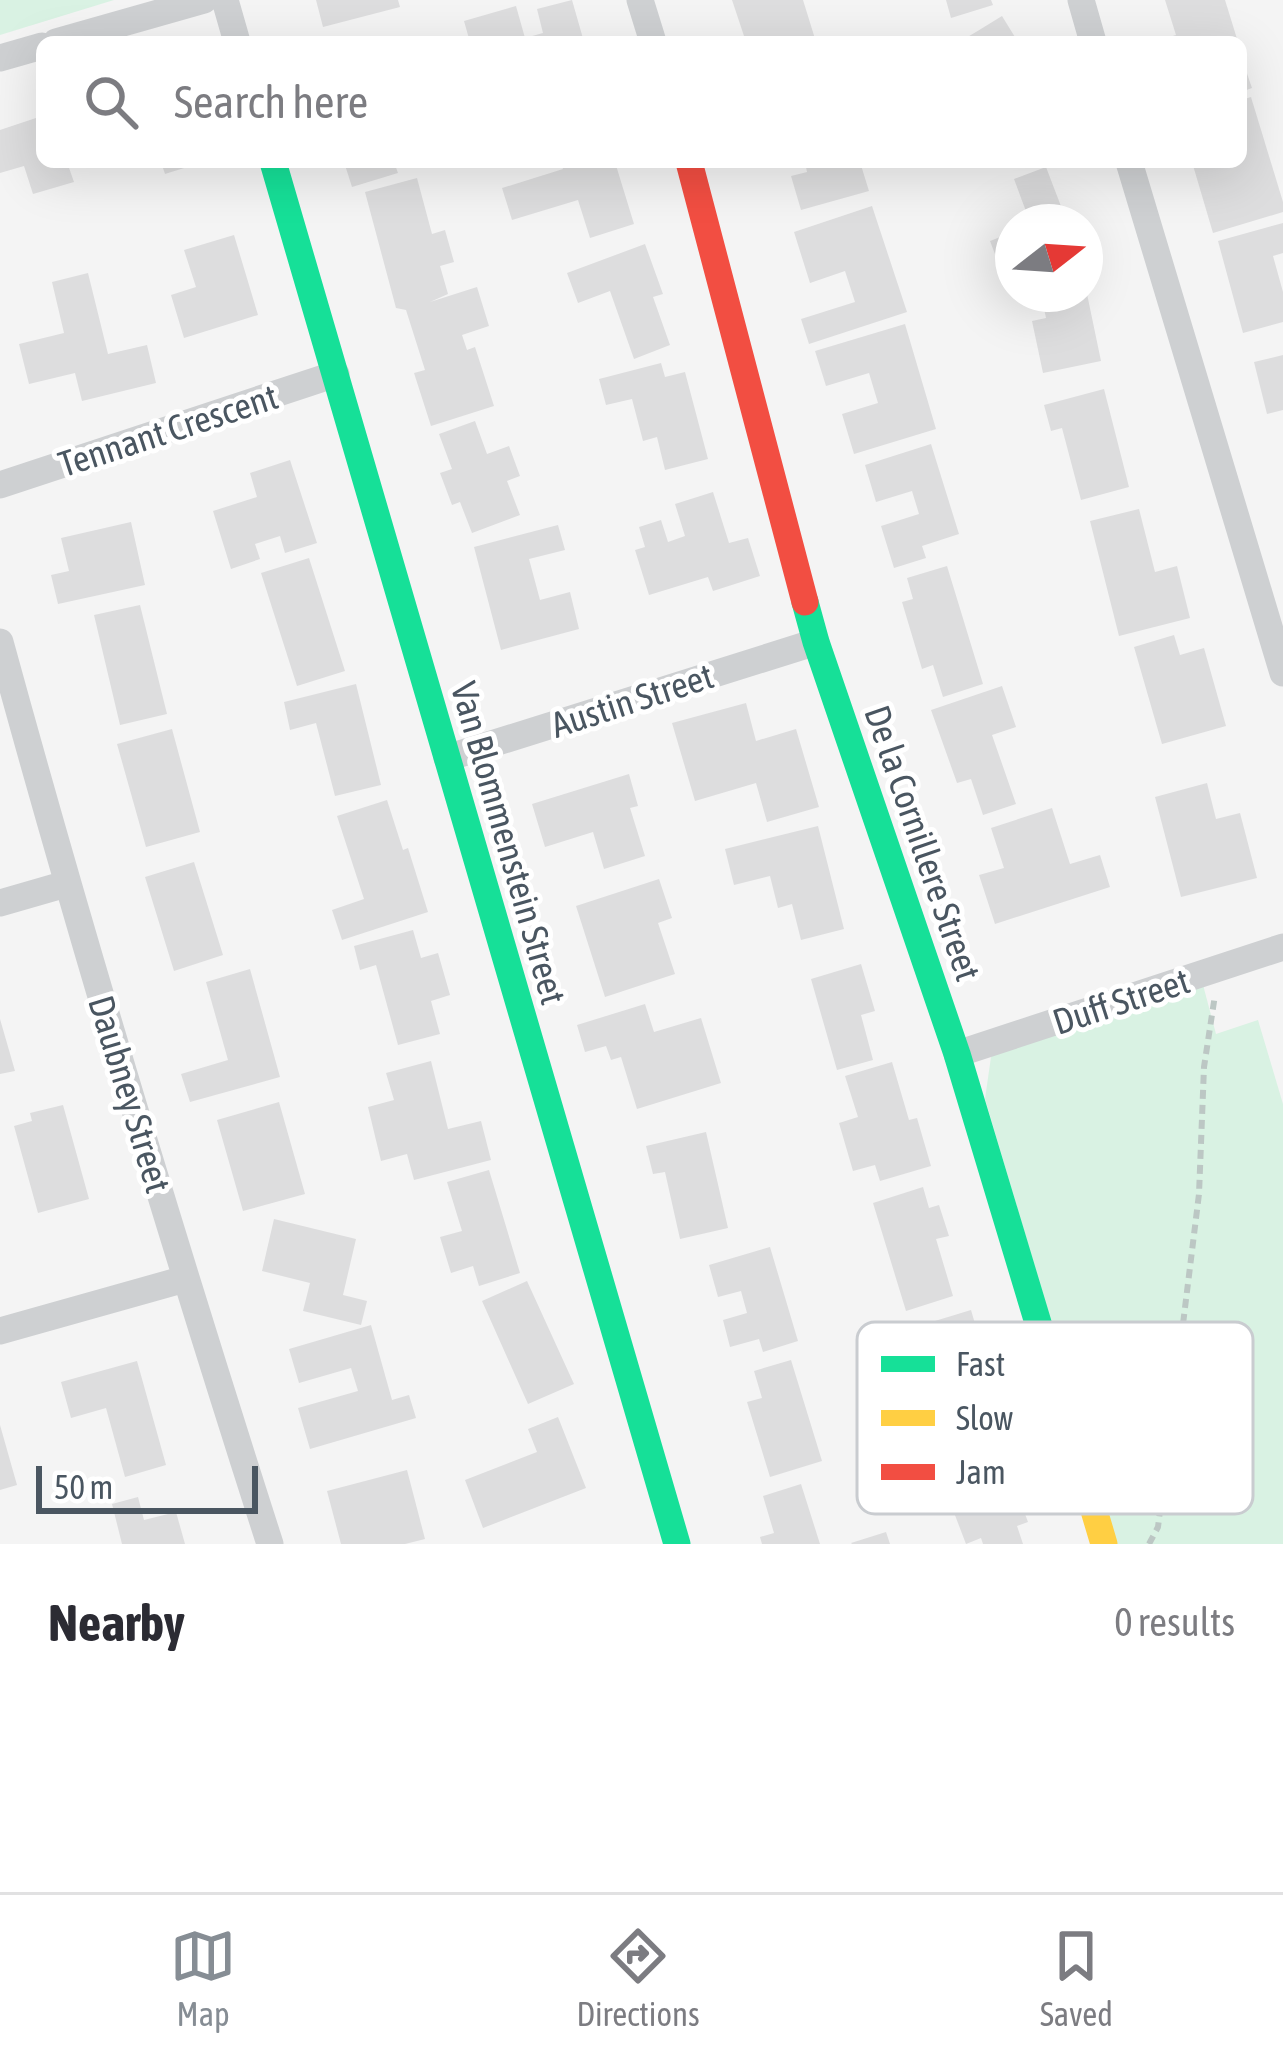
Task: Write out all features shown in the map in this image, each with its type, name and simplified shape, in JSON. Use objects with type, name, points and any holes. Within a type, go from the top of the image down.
[{"type":"street","points":[[77,36],[204,0]]},
{"type":"street","points":[[225,0],[236,36]]},
{"type":"street","points":[[640,0],[651,36]]},
{"type":"street","points":[[1081,0],[1092,36]]},
{"type":"street","points":[[0,58],[36,48]]},
{"type":"street","name":"Van Blommenstein Street","points":[[275,168],[675,1544]]},
{"type":"street","name":"De la Cornillere Street","points":[[690,168],[816,642],[957,1054],[1037,1322]]},
{"type":"street","points":[[1132,168],[1283,673]]},
{"type":"street","name":"Tennant Crescent","points":[[0,485],[336,374]]},
{"type":"street","name":"Daubney Street","points":[[0,642],[66,884],[270,1544]]},
{"type":"street","name":"Austin Street","points":[[447,758],[816,642]]},
{"type":"street","points":[[0,903],[66,884]]},
{"type":"street","name":"Duff Street","points":[[957,1054],[1283,947]]},
{"type":"street","points":[[0,1331],[185,1279]]},
{"type":"street","name":"De la Cornillere Street","points":[[1095,1514],[1104,1544]]},
{"type":"path","points":[[1183,1322],[1199,1194],[1204,1067],[1217,983],[1239,963]]},
{"type":"path","points":[[1149,1544],[1160,1514]]},
{"type":"green space","points":[[0,0],[114,0],[0,35]]},
{"type":"green space","points":[[1202,981],[1216,1034],[1258,1020],[1283,1104],[1283,1544],[1117,1544],[1108,1514],[1253,1514],[1253,1322],[1051,1322],[985,1099],[991,1057],[1017,1036]]},
{"type":"building","points":[[316,0],[398,0],[400,7],[323,27]]},
{"type":"building","points":[[572,0],[582,36],[532,36],[543,33],[537,9]]},
{"type":"building","points":[[732,0],[803,0],[814,36],[744,36]]},
{"type":"building","points":[[946,0],[991,0],[993,5],[951,18]]},
{"type":"building","points":[[1165,0],[1225,0],[1236,36],[1176,35]]},
{"type":"building","points":[[516,6],[524,36],[468,36],[464,21]]},
{"type":"building","points":[[1002,16],[1014,36],[969,36]]},
{"type":"building","points":[[1251,97],[1283,212],[1213,233],[1194,168],[1247,168],[1247,98]]},
{"type":"building","points":[[36,118],[36,168],[69,168],[74,182],[33,194],[24,166],[0,173],[0,130]]},
{"type":"building","points":[[346,168],[396,168],[398,173],[352,187]]},
{"type":"building","points":[[617,168],[634,224],[590,238],[578,200],[512,220],[502,188],[563,169]]},
{"type":"building","points":[[806,168],[862,168],[869,191],[801,210],[791,176],[807,172]]},
{"type":"building","points":[[1046,168],[1060,204],[1023,204],[1014,179]]},
{"type":"building","points":[[417,178],[432,234],[445,230],[454,262],[440,266],[448,294],[430,302],[477,287],[489,326],[462,335],[467,350],[475,347],[494,406],[431,426],[414,373],[425,370],[406,310],[396,308],[365,192]]},
{"type":"building","points":[[872,206],[907,312],[809,344],[801,319],[855,302],[845,271],[810,283],[794,232]]},
{"type":"building","points":[[1283,223],[1283,253],[1273,256],[1283,292],[1283,322],[1243,333],[1218,241]]},
{"type":"building","points":[[234,235],[258,315],[184,338],[171,295],[196,287],[184,250]]},
{"type":"building","points":[[645,244],[663,294],[653,297],[670,345],[634,359],[610,291],[578,303],[567,273]]},
{"type":"building","points":[[88,273],[108,354],[147,345],[156,383],[82,401],[75,373],[29,384],[19,344],[64,333],[52,282]]},
{"type":"building","points":[[1045,312],[1091,312],[1101,361],[1043,373],[1032,321],[1046,318]]},
{"type":"building","points":[[905,324],[936,429],[854,454],[842,414],[878,403],[869,373],[826,386],[815,351]]},
{"type":"building","points":[[1283,355],[1283,410],[1267,414],[1254,362]]},
{"type":"building","points":[[661,363],[665,377],[685,372],[708,459],[665,470],[657,437],[643,441],[632,399],[606,405],[599,379]]},
{"type":"building","points":[[1104,389],[1129,487],[1081,500],[1062,428],[1051,431],[1044,405]]},
{"type":"building","points":[[475,421],[487,454],[509,446],[520,476],[507,481],[520,515],[472,533],[460,502],[452,505],[440,473],[452,469],[439,434]]},
{"type":"building","points":[[931,444],[959,534],[922,546],[926,558],[894,568],[881,526],[919,514],[912,491],[876,502],[865,465]]},
{"type":"building","points":[[290,460],[317,543],[285,553],[280,536],[255,544],[260,559],[231,569],[213,511],[257,497],[250,473]]},
{"type":"building","points":[[713,492],[729,543],[748,538],[760,576],[713,591],[708,577],[649,595],[635,550],[645,547],[639,527],[661,520],[668,542],[685,536],[675,504]]},
{"type":"building","points":[[1139,509],[1155,572],[1177,566],[1190,618],[1119,636],[1090,521]]},
{"type":"building","points":[[131,522],[145,585],[58,604],[51,575],[69,571],[61,538]]},
{"type":"building","points":[[558,525],[565,550],[529,559],[540,600],[570,592],[579,629],[501,650],[474,547]]},
{"type":"building","points":[[309,558],[345,671],[297,686],[261,573]]},
{"type":"building","points":[[947,566],[983,684],[943,697],[933,665],[922,669],[902,602],[913,599],[907,578]]},
{"type":"building","points":[[140,605],[167,714],[120,725],[94,615]]},
{"type":"building","points":[[1174,635],[1180,655],[1204,648],[1226,726],[1162,744],[1134,647]]},
{"type":"building","points":[[356,684],[381,785],[335,796],[316,723],[290,730],[284,702]]},
{"type":"building","points":[[1002,686],[1016,727],[992,735],[1016,804],[983,815],[971,779],[957,783],[931,710]]},
{"type":"building","points":[[746,703],[756,741],[796,729],[819,807],[767,822],[756,783],[695,801],[672,723]]},
{"type":"building","points":[[172,729],[200,832],[146,847],[117,744]]},
{"type":"building","points":[[629,774],[638,806],[630,808],[645,856],[604,869],[593,832],[545,847],[532,804]]},
{"type":"building","points":[[1207,783],[1216,819],[1240,813],[1257,878],[1181,897],[1155,797]]},
{"type":"building","points":[[387,800],[428,912],[342,940],[332,910],[364,899],[337,816]]},
{"type":"building","points":[[1052,808],[1070,864],[1100,855],[1110,887],[995,924],[979,875],[1004,868],[991,828]]},
{"type":"building","points":[[818,826],[844,929],[801,940],[792,904],[778,908],[770,876],[734,885],[725,849]]},
{"type":"building","points":[[194,862],[223,955],[174,971],[145,877]]},
{"type":"building","points":[[659,879],[672,918],[658,923],[675,974],[605,997],[576,906]]},
{"type":"building","points":[[413,930],[421,958],[438,953],[450,995],[431,1001],[440,1034],[398,1045],[376,965],[360,970],[354,946]]},
{"type":"building","points":[[861,964],[875,1011],[861,1015],[873,1060],[837,1070],[811,979]]},
{"type":"building","points":[[250,969],[280,1077],[190,1102],[181,1074],[228,1060],[206,982]]},
{"type":"building","points":[[645,1004],[654,1032],[701,1018],[721,1083],[637,1109],[621,1057],[611,1060],[606,1046],[585,1052],[577,1025]]},
{"type":"building","points":[[0,1019],[15,1071],[0,1074]]},
{"type":"building","points":[[431,1061],[448,1129],[481,1121],[491,1160],[414,1180],[407,1154],[381,1161],[368,1107],[394,1100],[386,1073]]},
{"type":"building","points":[[892,1062],[909,1120],[917,1118],[931,1166],[880,1181],[875,1165],[853,1171],[839,1123],[858,1117],[845,1076]]},
{"type":"building","points":[[279,1102],[305,1194],[243,1211],[217,1120]]},
{"type":"building","points":[[63,1105],[89,1199],[38,1213],[14,1126],[32,1121],[30,1113]]},
{"type":"building","points":[[706,1132],[728,1228],[680,1239],[665,1172],[653,1174],[646,1146]]},
{"type":"building","points":[[489,1170],[520,1273],[479,1286],[473,1266],[451,1273],[440,1237],[462,1231],[447,1182]]},
{"type":"building","points":[[923,1187],[929,1208],[939,1205],[949,1236],[936,1239],[953,1296],[906,1311],[873,1203]]},
{"type":"building","points":[[274,1219],[356,1239],[343,1295],[367,1301],[361,1325],[303,1311],[310,1283],[262,1271]]},
{"type":"building","points":[[770,1247],[798,1341],[763,1352],[759,1339],[730,1347],[723,1320],[747,1313],[741,1291],[718,1297],[709,1265]]},
{"type":"building","points":[[527,1281],[574,1384],[528,1404],[482,1301]]},
{"type":"building","points":[[971,1310],[975,1322],[932,1322]]},
{"type":"building","points":[[371,1325],[392,1400],[409,1395],[416,1418],[310,1449],[298,1408],[358,1391],[351,1368],[299,1383],[289,1349]]},
{"type":"building","points":[[791,1360],[822,1461],[770,1477],[747,1402],[762,1398],[754,1371]]},
{"type":"building","points":[[137,1361],[166,1465],[125,1477],[106,1408],[71,1418],[61,1382]]},
{"type":"building","points":[[558,1417],[586,1488],[483,1528],[465,1480],[537,1452],[528,1429]]},
{"type":"building","points":[[0,1425],[17,1485],[0,1490]]},
{"type":"building","points":[[407,1470],[425,1539],[405,1544],[341,1544],[327,1491]]},
{"type":"building","points":[[801,1484],[820,1544],[762,1544],[760,1537],[774,1533],[763,1496]]},
{"type":"building","points":[[138,1497],[144,1520],[176,1512],[185,1544],[122,1544],[112,1504]]},
{"type":"building","points":[[955,1514],[1025,1514],[1028,1522],[1017,1526],[1023,1544],[983,1544],[981,1538],[966,1544]]},
{"type":"building","points":[[886,1532],[890,1544],[851,1543]]},
{"type":"traffic: fast","points":[[275,168],[677,1544]]},
{"type":"traffic: fast","points":[[805,602],[957,1054],[1038,1322]]},
{"type":"traffic: slow","points":[[1095,1514],[1104,1544]]},
{"type":"traffic: jam","points":[[691,168],[805,602]]}]
